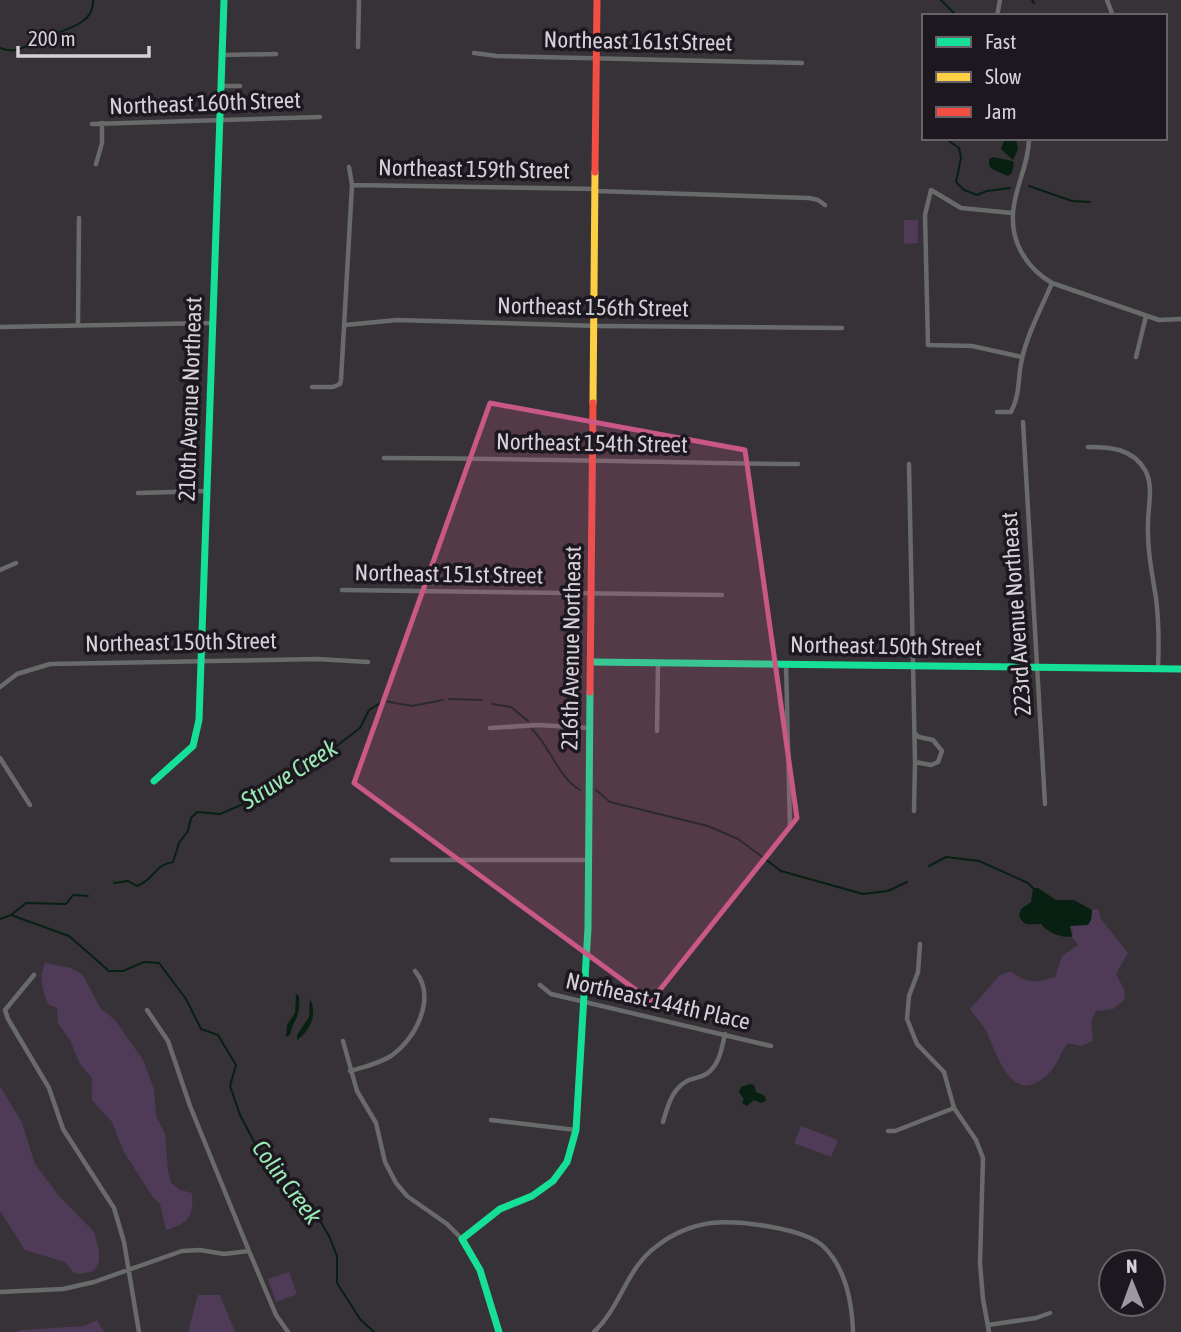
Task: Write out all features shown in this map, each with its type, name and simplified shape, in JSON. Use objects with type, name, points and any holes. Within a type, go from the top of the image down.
[{"type":"street","name":"210th Avenue Northeast","points":[[154,781],[193,746],[199,720],[224,0]]},
{"type":"street","points":[[358,47],[359,0]]},
{"type":"street","name":"216th Avenue Northeast","points":[[462,1239],[500,1209],[532,1196],[553,1181],[567,1162],[576,1130],[589,860],[597,0]]},
{"type":"street","name":"Northeast 161st Street","points":[[474,53],[497,56],[802,63]]},
{"type":"street","points":[[222,55],[276,54]]},
{"type":"street","points":[[222,86],[240,86]]},
{"type":"street","name":"Northeast 160th Street","points":[[92,124],[320,117]]},
{"type":"street","points":[[96,164],[102,143],[102,124]]},
{"type":"street","points":[[1029,140],[1028,155],[1012,213],[1014,231],[1022,254],[1040,276],[1052,283],[1146,316],[1160,320],[1181,319]]},
{"type":"street","points":[[312,387],[333,387],[340,384],[352,185],[349,167]]},
{"type":"street","name":"Northeast 159th Street","points":[[352,185],[809,198],[825,205]]},
{"type":"street","points":[[1012,213],[961,208],[931,190],[925,215],[928,345],[972,346],[1022,357]]},
{"type":"street","points":[[78,325],[79,218]]},
{"type":"street","points":[[997,412],[1006,414],[1014,405],[1019,391],[1022,357],[1052,283]]},
{"type":"street","points":[[1136,357],[1146,316]]},
{"type":"street","name":"Northeast 156th Street","points":[[345,325],[397,320],[842,328]]},
{"type":"street","points":[[0,327],[212,323]]},
{"type":"street","name":"223rd Avenue Northeast","points":[[1023,422],[1045,804]]},
{"type":"street","points":[[1088,447],[1114,448],[1129,453],[1138,460],[1149,478],[1147,536],[1157,610],[1158,669]]},
{"type":"street","name":"Northeast 154th Street","points":[[384,458],[799,464]]},
{"type":"street","points":[[909,464],[914,811]]},
{"type":"street","points":[[138,493],[206,491]]},
{"type":"street","points":[[0,570],[16,563]]},
{"type":"street","name":"Northeast 151st Street","points":[[342,590],[722,595]]},
{"type":"street","name":"Northeast 150th Street","points":[[0,687],[17,674],[50,664],[317,659],[368,662]]},
{"type":"street","name":"Northeast 150th Street","points":[[591,662],[1181,669]]},
{"type":"street","points":[[657,731],[658,662]]},
{"type":"street","points":[[786,663],[790,827]]},
{"type":"street","points":[[490,728],[538,725],[590,728]]},
{"type":"street","points":[[914,732],[919,737],[933,740],[942,751],[938,762],[931,765],[915,762]]},
{"type":"street","points":[[0,758],[30,805]]},
{"type":"street","points":[[392,860],[589,860]]},
{"type":"street","points":[[920,944],[918,972],[909,996],[907,1019],[912,1035],[944,1072],[954,1108],[976,1140],[983,1158],[980,1263],[989,1332]]},
{"type":"street","points":[[350,1071],[392,1055],[407,1042],[418,1024],[423,1004],[424,987],[422,979],[415,971]]},
{"type":"street","points":[[34,975],[5,1010],[48,1088],[63,1129],[114,1208],[139,1332]]},
{"type":"street","name":"Northeast 144th Place","points":[[540,985],[551,994],[771,1046]]},
{"type":"street","points":[[148,1010],[168,1041],[190,1107],[249,1251],[276,1315],[288,1332]]},
{"type":"street","points":[[663,1122],[671,1096],[678,1087],[708,1074],[716,1065],[725,1034]]},
{"type":"street","points":[[343,1041],[357,1091],[376,1124],[385,1162],[396,1184],[407,1196],[447,1224],[462,1239],[480,1270],[499,1332]]},
{"type":"street","points":[[888,1130],[895,1131],[954,1108]]},
{"type":"street","points":[[491,1120],[576,1130]]},
{"type":"street","points":[[594,1332],[612,1311],[625,1282],[645,1255],[677,1233],[693,1227],[729,1223],[800,1232],[822,1245],[836,1262],[849,1296],[853,1332]]},
{"type":"street","points":[[0,1292],[63,1289],[182,1251],[200,1250],[224,1254],[249,1251]]},
{"type":"street","points":[[988,1325],[1036,1318],[1049,1313]]},
{"type":"highlighted area","points":[[490,403],[745,450],[797,818],[651,1001],[354,783]]},
{"type":"shaded area","points":[[1004,140],[1016,140],[1018,149],[1013,160],[1001,149]]},
{"type":"shaded area","points":[[993,157],[1012,161],[1012,173],[1008,176],[992,169],[989,159]]},
{"type":"shaded area","points":[[904,220],[918,220],[918,243],[904,244]]},
{"type":"shaded area","points":[[1033,888],[1038,888],[1056,900],[1074,900],[1092,910],[1088,925],[1070,926],[1072,937],[1055,934],[1041,924],[1025,923],[1019,915],[1021,909],[1031,902]]},
{"type":"shaded area","points":[[1098,909],[1101,919],[1128,953],[1116,974],[1125,991],[1124,1000],[1113,1009],[1096,1011],[1091,1022],[1093,1041],[1081,1046],[1068,1043],[1051,1071],[1038,1082],[1027,1085],[1017,1083],[1002,1066],[986,1031],[970,1009],[999,976],[1011,971],[1032,981],[1055,977],[1062,956],[1078,945],[1069,926],[1091,920],[1092,910]]},
{"type":"shaded area","points":[[45,963],[71,968],[83,975],[100,1008],[115,1020],[143,1060],[154,1089],[156,1116],[165,1134],[171,1183],[180,1190],[192,1193],[191,1213],[180,1224],[166,1230],[160,1204],[124,1152],[112,1122],[92,1100],[92,1078],[80,1064],[70,1040],[58,1023],[57,1008],[49,1005],[45,995],[42,979]]},
{"type":"shaded area","points":[[296,994],[299,996],[298,1014],[290,1035],[286,1037],[287,1025],[295,1013]]},
{"type":"shaded area","points":[[310,999],[313,1016],[306,1032],[297,1040],[297,1035],[309,1017]]},
{"type":"shaded area","points":[[754,1085],[756,1092],[765,1096],[766,1101],[761,1103],[754,1100],[747,1106],[742,1103],[744,1099],[739,1092],[741,1087]]},
{"type":"shaded area","points":[[0,1086],[22,1123],[35,1164],[58,1195],[94,1232],[99,1261],[94,1271],[74,1273],[65,1262],[25,1250],[0,1211]]},
{"type":"shaded area","points":[[801,1126],[838,1140],[831,1157],[794,1143]]},
{"type":"shaded area","points":[[289,1272],[297,1294],[276,1302],[268,1279]]},
{"type":"shaded area","points":[[198,1295],[220,1295],[235,1332],[188,1332]]},
{"type":"shaded area","points":[[97,1320],[104,1332],[15,1332],[84,1326]]},
{"type":"waterway","points":[[0,48],[19,49],[77,25],[89,15],[93,0]]},
{"type":"waterway","points":[[941,0],[953,14]]},
{"type":"waterway","points":[[949,140],[959,148],[961,158],[956,182],[964,190],[977,195],[1010,188]]},
{"type":"waterway","points":[[1029,186],[1072,201],[1090,202]]},
{"type":"waterway","name":"Struve Creek","points":[[449,699],[482,700]]},
{"type":"waterway","name":"Struve Creek","points":[[114,883],[128,881],[137,886],[148,880],[162,866],[173,862],[179,843],[188,831],[191,818],[197,812],[220,814],[262,796],[280,775],[308,758],[322,757],[360,728],[369,710],[384,701],[412,706],[443,700]]},
{"type":"waterway","name":"Struve Creek","points":[[492,704],[511,707],[528,721]]},
{"type":"waterway","name":"Struve Creek","points":[[532,729],[566,778],[580,790]]},
{"type":"waterway","name":"Struve Creek","points":[[596,790],[610,802],[708,826],[738,839],[781,871],[863,894],[888,891],[907,882]]},
{"type":"waterway","name":"Struve Creek","points":[[929,866],[946,857],[979,861],[1028,883],[1033,888]]},
{"type":"waterway","name":"Struve Creek","points":[[0,919],[11,915],[26,903],[66,904],[73,895],[88,896]]},
{"type":"waterway","name":"Colin Creek","points":[[11,915],[69,936],[109,971],[123,971],[144,962],[159,963],[186,999],[201,1029],[218,1035],[236,1065],[230,1086],[240,1115],[256,1145],[290,1193],[312,1207],[337,1256],[337,1283],[360,1319],[374,1332]]},
{"type":"traffic: fast","points":[[154,781],[193,746],[199,720],[224,0]]},
{"type":"traffic: fast","points":[[591,662],[1181,669]]},
{"type":"traffic: fast","points":[[499,1332],[480,1270],[462,1239],[500,1209],[532,1196],[553,1181],[567,1162],[576,1130],[588,928],[590,692]]},
{"type":"traffic: slow","points":[[593,403],[595,172]]},
{"type":"traffic: jam","points":[[595,172],[597,0]]},
{"type":"traffic: jam","points":[[590,692],[593,403]]}]
